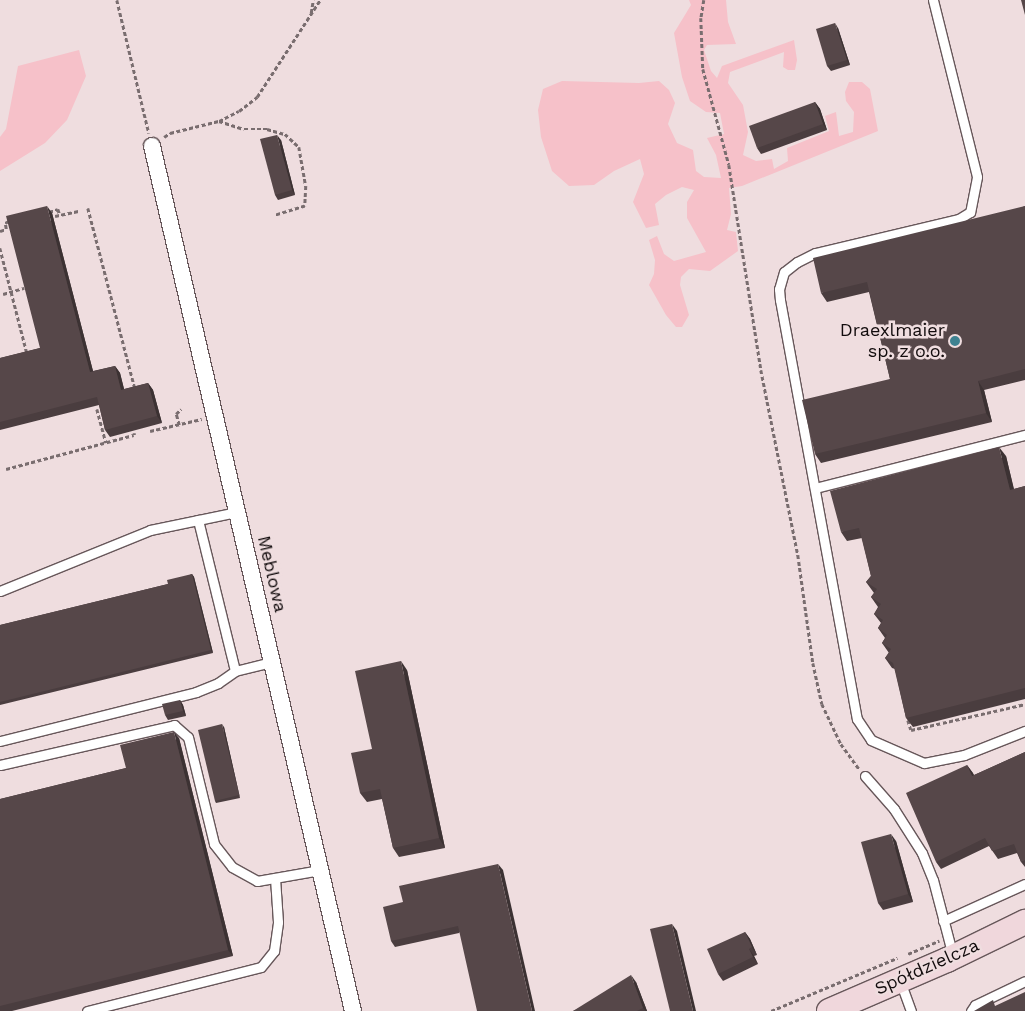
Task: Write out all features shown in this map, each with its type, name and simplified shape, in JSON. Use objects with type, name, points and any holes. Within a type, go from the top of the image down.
[{"type":"street","name":"Meblowa","points":[[152,146],[353,1011]]},
{"type":"street","name":"Spółdzielcza","points":[[829,1011],[898,969],[946,949],[1025,922]]},
{"type":"lane","points":[[933,0],[978,177],[970,212],[959,219],[815,253],[797,262],[784,272],[779,289],[780,300],[857,720],[871,740],[924,763],[964,755],[1025,730]]},
{"type":"lane","points":[[815,488],[1022,434],[1025,435]]},
{"type":"lane","points":[[0,591],[137,534],[237,512]]},
{"type":"lane","points":[[198,520],[235,671]]},
{"type":"lane","points":[[0,741],[196,692],[218,683],[235,671],[272,662]]},
{"type":"lane","points":[[0,765],[174,726],[188,737],[214,844],[232,867],[257,881],[320,870]]},
{"type":"lane","points":[[864,776],[894,809],[922,853],[933,880],[944,921],[946,949]]},
{"type":"lane","points":[[87,1011],[261,967],[274,951],[278,922],[275,878]]},
{"type":"lane","points":[[944,921],[1025,884]]},
{"type":"lane","points":[[898,969],[911,1011]]},
{"type":"lane","points":[[971,1011],[975,1005],[1025,981]]},
{"type":"path","points":[[117,0],[152,146],[170,133],[219,121],[239,111],[257,96],[320,0]]},
{"type":"path","points":[[310,14],[312,0]]},
{"type":"path","points":[[704,0],[701,18],[703,69],[729,165],[761,370],[798,556],[813,663],[822,704],[841,744],[864,776]]},
{"type":"path","points":[[219,121],[244,129],[267,129],[285,134],[299,147],[306,186],[305,206],[275,215]]},
{"type":"path","points":[[88,208],[138,396]]},
{"type":"path","points":[[41,214],[58,209],[60,215]]},
{"type":"path","points":[[55,216],[78,211]]},
{"type":"path","points":[[0,230],[8,228],[5,222],[14,220]]},
{"type":"path","points":[[0,248],[28,358]]},
{"type":"path","points":[[3,294],[24,288]]},
{"type":"path","points":[[96,409],[106,443]]},
{"type":"path","points":[[179,425],[176,414],[181,409]]},
{"type":"path","points":[[150,431],[214,416]]},
{"type":"path","points":[[6,469],[106,443],[134,435],[134,433]]},
{"type":"path","points":[[906,712],[911,730],[1025,704]]},
{"type":"path","points":[[908,954],[946,949]]},
{"type":"path","points":[[771,1011],[898,969]]},
{"type":"shaded area","points":[[689,0],[726,0],[728,22],[736,44],[707,45],[704,50],[711,71],[717,78],[722,66],[794,40],[797,60],[795,70],[788,70],[783,67],[784,52],[730,72],[728,83],[743,105],[748,132],[743,155],[756,161],[772,159],[774,169],[788,161],[787,148],[829,131],[825,116],[836,112],[839,136],[853,132],[854,112],[846,101],[845,92],[849,82],[862,82],[870,89],[878,131],[742,186],[729,188],[731,214],[727,230],[736,232],[738,251],[710,271],[689,269],[681,277],[680,285],[689,315],[682,327],[676,327],[666,315],[649,285],[654,274],[655,260],[649,240],[657,236],[664,254],[674,261],[706,252],[687,218],[687,202],[694,190],[682,187],[666,195],[655,204],[659,225],[646,228],[633,202],[644,174],[640,159],[614,171],[594,185],[569,186],[552,171],[541,137],[538,110],[543,89],[562,81],[639,83],[659,81],[669,90],[675,103],[668,124],[677,143],[693,150],[696,171],[704,177],[721,178],[716,155],[707,138],[724,134],[720,113],[706,112],[690,101],[682,77],[674,33],[691,5]]},
{"type":"shaded area","points":[[79,50],[86,76],[67,120],[45,143],[0,171],[0,137],[6,129],[18,66]]},
{"type":"building","points":[[1021,0],[1025,0],[1025,15]]},
{"type":"building","points":[[835,23],[847,60],[827,66],[816,29]]},
{"type":"building","points":[[815,102],[823,124],[757,148],[749,126]]},
{"type":"building","points":[[277,135],[292,190],[275,195],[260,139]]},
{"type":"building","points":[[47,206],[90,372],[115,366],[121,390],[148,383],[157,416],[105,430],[97,397],[0,422],[0,358],[40,348],[6,216]]},
{"type":"building","name":"Draexlmaier sp. z o.o.","points":[[1025,206],[1025,369],[978,381],[986,413],[815,454],[802,400],[890,379],[867,282],[821,293],[813,258]]},
{"type":"building","points":[[999,447],[1010,490],[1025,486],[1025,688],[906,718],[893,663],[885,658],[891,649],[882,643],[887,635],[878,628],[883,620],[874,614],[881,604],[871,597],[877,589],[866,582],[871,576],[859,528],[841,532],[830,491]]},
{"type":"building","points":[[192,574],[211,650],[0,702],[0,625],[168,584],[167,580]]},
{"type":"building","points":[[401,661],[439,838],[393,848],[380,789],[360,793],[351,753],[372,749],[355,671]]},
{"type":"building","points":[[180,700],[183,711],[165,715],[162,704]]},
{"type":"building","points":[[222,724],[239,795],[215,801],[198,730]]},
{"type":"building","points":[[174,732],[228,950],[0,1006],[0,799],[126,768],[120,745]]},
{"type":"building","points":[[1025,752],[1025,860],[1021,862],[1014,844],[992,851],[985,838],[936,862],[906,793],[967,765],[972,776]]},
{"type":"building","points":[[891,834],[908,894],[878,903],[861,842]]},
{"type":"building","points":[[498,864],[532,1011],[477,1011],[458,926],[391,941],[383,907],[403,902],[399,886]]},
{"type":"building","points":[[672,924],[693,1011],[670,1011],[650,929]]},
{"type":"building","points":[[745,932],[752,947],[749,949],[753,957],[718,974],[707,949]]},
{"type":"building","points":[[631,975],[643,1008],[637,1011],[573,1011]]},
{"type":"building","points":[[1025,992],[1025,1011],[974,1011],[993,1000],[995,1006]]},
{"type":"place","name":"Draexlmaier sp. z o.o.","points":[[955,341]]}]
